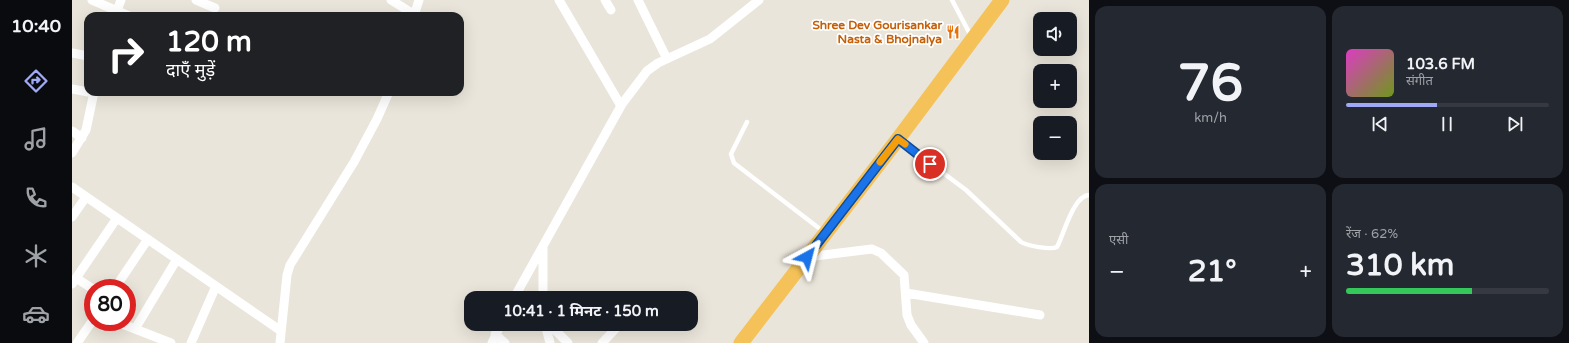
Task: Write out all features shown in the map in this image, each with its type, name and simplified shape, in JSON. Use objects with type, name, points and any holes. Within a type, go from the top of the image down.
[{"type":"highway","points":[[742,343],[1002,0]]},
{"type":"street","points":[[92,0],[114,12]]},
{"type":"street","points":[[116,12],[121,0]]},
{"type":"street","points":[[196,0],[215,8]]},
{"type":"street","points":[[391,0],[409,12]]},
{"type":"street","points":[[415,12],[419,0]]},
{"type":"street","points":[[559,0],[621,106]]},
{"type":"street","points":[[605,0],[611,10]]},
{"type":"street","points":[[638,0],[667,59]]},
{"type":"street","points":[[518,291],[621,106],[649,68],[713,37],[759,0]]},
{"type":"street","points":[[72,53],[84,55]]},
{"type":"street","points":[[72,89],[84,91]]},
{"type":"street","points":[[72,153],[88,126],[91,96]]},
{"type":"street","points":[[280,343],[287,275],[290,265],[357,157],[387,96]]},
{"type":"street","points":[[72,131],[82,138]]},
{"type":"street","points":[[72,187],[281,330]]},
{"type":"street","points":[[72,217],[86,196]]},
{"type":"street","points":[[84,285],[74,281],[117,218]]},
{"type":"street","points":[[121,279],[148,239]]},
{"type":"street","points":[[543,245],[543,291]]},
{"type":"street","points":[[807,257],[872,249],[877,250],[903,273],[909,320],[924,343]]},
{"type":"street","points":[[136,327],[178,259]]},
{"type":"street","points":[[191,343],[216,286]]},
{"type":"street","points":[[906,293],[1040,315]]},
{"type":"street","points":[[136,329],[171,343]]},
{"type":"street","points":[[77,343],[85,331]]},
{"type":"street","points":[[547,331],[550,343]]},
{"type":"street","points":[[556,331],[568,343]]},
{"type":"street","points":[[602,343],[613,331]]},
{"type":"street","points":[[494,339],[505,343]]},
{"type":"lane","points":[[952,0],[973,39]]},
{"type":"lane","points":[[747,122],[732,150],[731,157],[734,163],[825,234]]},
{"type":"lane","points":[[898,139],[966,190],[1025,245],[1053,249],[1057,247],[1075,204],[1082,197],[1089,195]]},
{"type":"slow traffic","points":[[880,162],[898,139],[905,144]]},
{"type":"place","name":"Shree Dev Gourisankar Nasta & Bhojnalya","points":[[953,32]]},
{"type":"route","points":[[807,257],[898,139],[930,164]]}]
